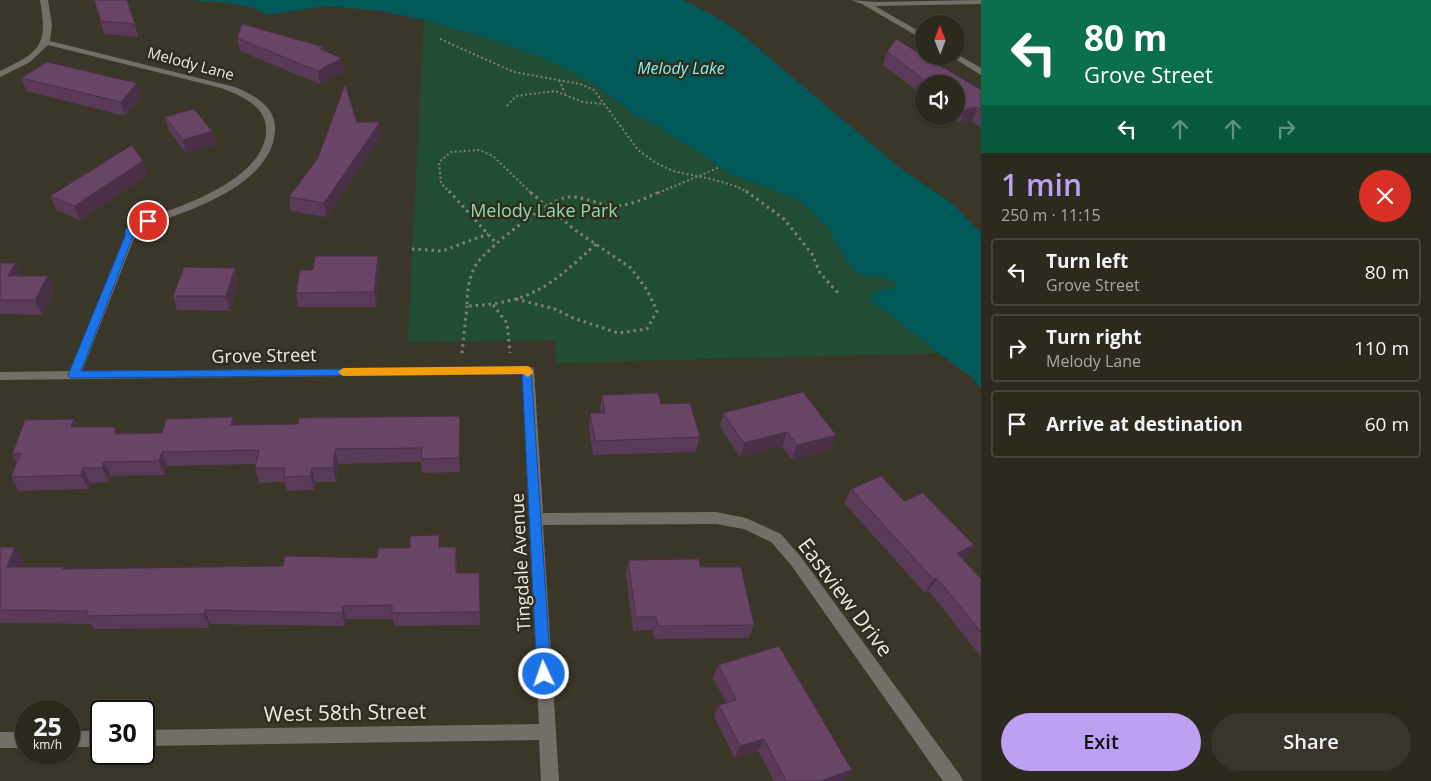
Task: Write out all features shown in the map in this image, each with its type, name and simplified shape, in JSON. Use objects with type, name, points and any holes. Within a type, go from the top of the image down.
[{"type":"street","points":[[0,74],[37,52],[45,42],[48,28],[44,0]]},
{"type":"street","points":[[858,1],[874,4],[981,2]]},
{"type":"street","points":[[858,1],[915,33]]},
{"type":"street","name":"Melody Lane","points":[[45,42],[224,86],[245,94],[262,105],[270,120],[273,135],[267,152],[252,170],[230,186],[201,200],[139,224],[130,230],[130,236],[74,375]]},
{"type":"street","points":[[965,63],[981,72]]},
{"type":"street","name":"Grove Street","points":[[0,376],[528,370]]},
{"type":"street","name":"Tingdale Avenue","points":[[528,370],[550,781]]},
{"type":"street","name":"Eastview Drive","points":[[537,519],[716,518],[746,524],[776,538],[796,561],[954,781]]},
{"type":"street","name":"West 58th Street","points":[[155,738],[547,732]]},
{"type":"street","points":[[0,740],[15,740]]},
{"type":"path","points":[[440,39],[457,44],[514,72],[580,84],[594,90],[638,150],[656,163],[673,171],[738,187],[755,196],[784,219],[812,254],[820,273],[840,294]]},
{"type":"path","points":[[559,80],[562,89],[567,94]]},
{"type":"path","points":[[507,106],[516,96],[555,91],[567,94],[582,102],[604,104]]},
{"type":"path","points":[[496,243],[441,184],[439,162],[451,152],[479,150],[493,156],[547,206],[630,268],[647,290],[657,311],[647,329],[618,334],[572,318],[554,309],[516,299]]},
{"type":"path","points":[[461,371],[467,291],[477,263],[496,243],[547,206],[567,197],[592,200],[612,206],[630,204],[720,167]]},
{"type":"path","points":[[412,249],[442,251],[488,234]]},
{"type":"path","points":[[467,306],[493,305],[531,295],[557,278],[596,244]]},
{"type":"path","points":[[493,305],[507,323],[511,371]]},
{"type":"green space","name":"Melody Lake Park","points":[[424,20],[477,35],[544,58],[591,82],[632,113],[656,125],[733,175],[799,200],[828,226],[840,250],[855,270],[869,277],[878,276],[896,283],[895,289],[872,301],[938,353],[557,363],[555,340],[408,342]]},
{"type":"water","name":"Melody Lake","points":[[188,0],[683,0],[698,7],[739,32],[899,167],[953,204],[981,233],[981,389],[973,378],[872,301],[873,291],[895,289],[896,283],[878,276],[869,277],[855,271],[840,250],[827,226],[799,200],[733,175],[656,125],[632,113],[591,82],[544,58],[477,35],[424,20],[381,11],[326,6],[266,15],[251,7],[241,5]]},
{"type":"building","points":[[94,0],[127,0],[135,24],[101,21]]},
{"type":"building","points":[[242,24],[324,47],[320,49],[342,58],[318,71],[237,38]]},
{"type":"building","points":[[896,39],[915,50],[915,65],[939,65],[956,75],[918,75],[887,52]]},
{"type":"building","points":[[47,62],[137,83],[121,102],[21,78]]},
{"type":"building","points":[[965,80],[981,90],[981,110],[977,107],[965,110]]},
{"type":"building","points":[[345,84],[357,122],[380,122],[324,203],[289,197],[318,158]]},
{"type":"building","points":[[194,109],[212,131],[183,140],[165,117]]},
{"type":"building","points":[[132,145],[143,161],[74,206],[50,196]]},
{"type":"building","points":[[315,256],[378,256],[374,292],[296,293],[300,270],[313,270]]},
{"type":"building","points":[[0,263],[15,263],[8,276],[48,276],[35,300],[0,300]]},
{"type":"building","points":[[184,267],[235,268],[226,296],[173,296]]},
{"type":"building","points":[[803,392],[836,435],[797,445],[787,432],[744,443],[723,413]]},
{"type":"building","points":[[658,393],[661,404],[690,403],[700,437],[595,441],[590,413],[605,413],[602,395]]},
{"type":"building","points":[[460,416],[459,458],[421,459],[422,448],[335,449],[333,468],[312,468],[310,476],[284,477],[285,468],[255,468],[259,450],[162,452],[159,461],[104,462],[102,468],[83,468],[81,475],[11,477],[21,453],[12,454],[25,420],[74,419],[71,427],[116,427],[114,434],[162,433],[166,419],[233,417],[231,425],[298,424],[299,418]]},
{"type":"building","points":[[881,476],[904,501],[923,493],[974,545],[957,553],[981,579],[981,632],[937,578],[933,579],[851,489]]},
{"type":"building","points":[[439,535],[439,547],[456,547],[456,573],[479,573],[480,612],[392,613],[392,605],[343,606],[342,613],[205,610],[204,614],[86,616],[88,611],[0,610],[0,547],[15,547],[7,567],[64,567],[63,569],[283,566],[285,556],[377,558],[378,548],[410,548],[410,536]]},
{"type":"building","points":[[699,559],[700,567],[741,567],[754,625],[658,626],[656,617],[636,617],[628,560]]},
{"type":"building","points":[[779,646],[852,770],[820,781],[786,781],[764,739],[740,746],[719,705],[736,700],[718,665]]},
{"type":"slow traffic","points":[[343,372],[528,370],[528,373]]},
{"type":"route","points":[[148,221],[130,230],[130,236],[74,375],[528,370],[544,674]]}]
